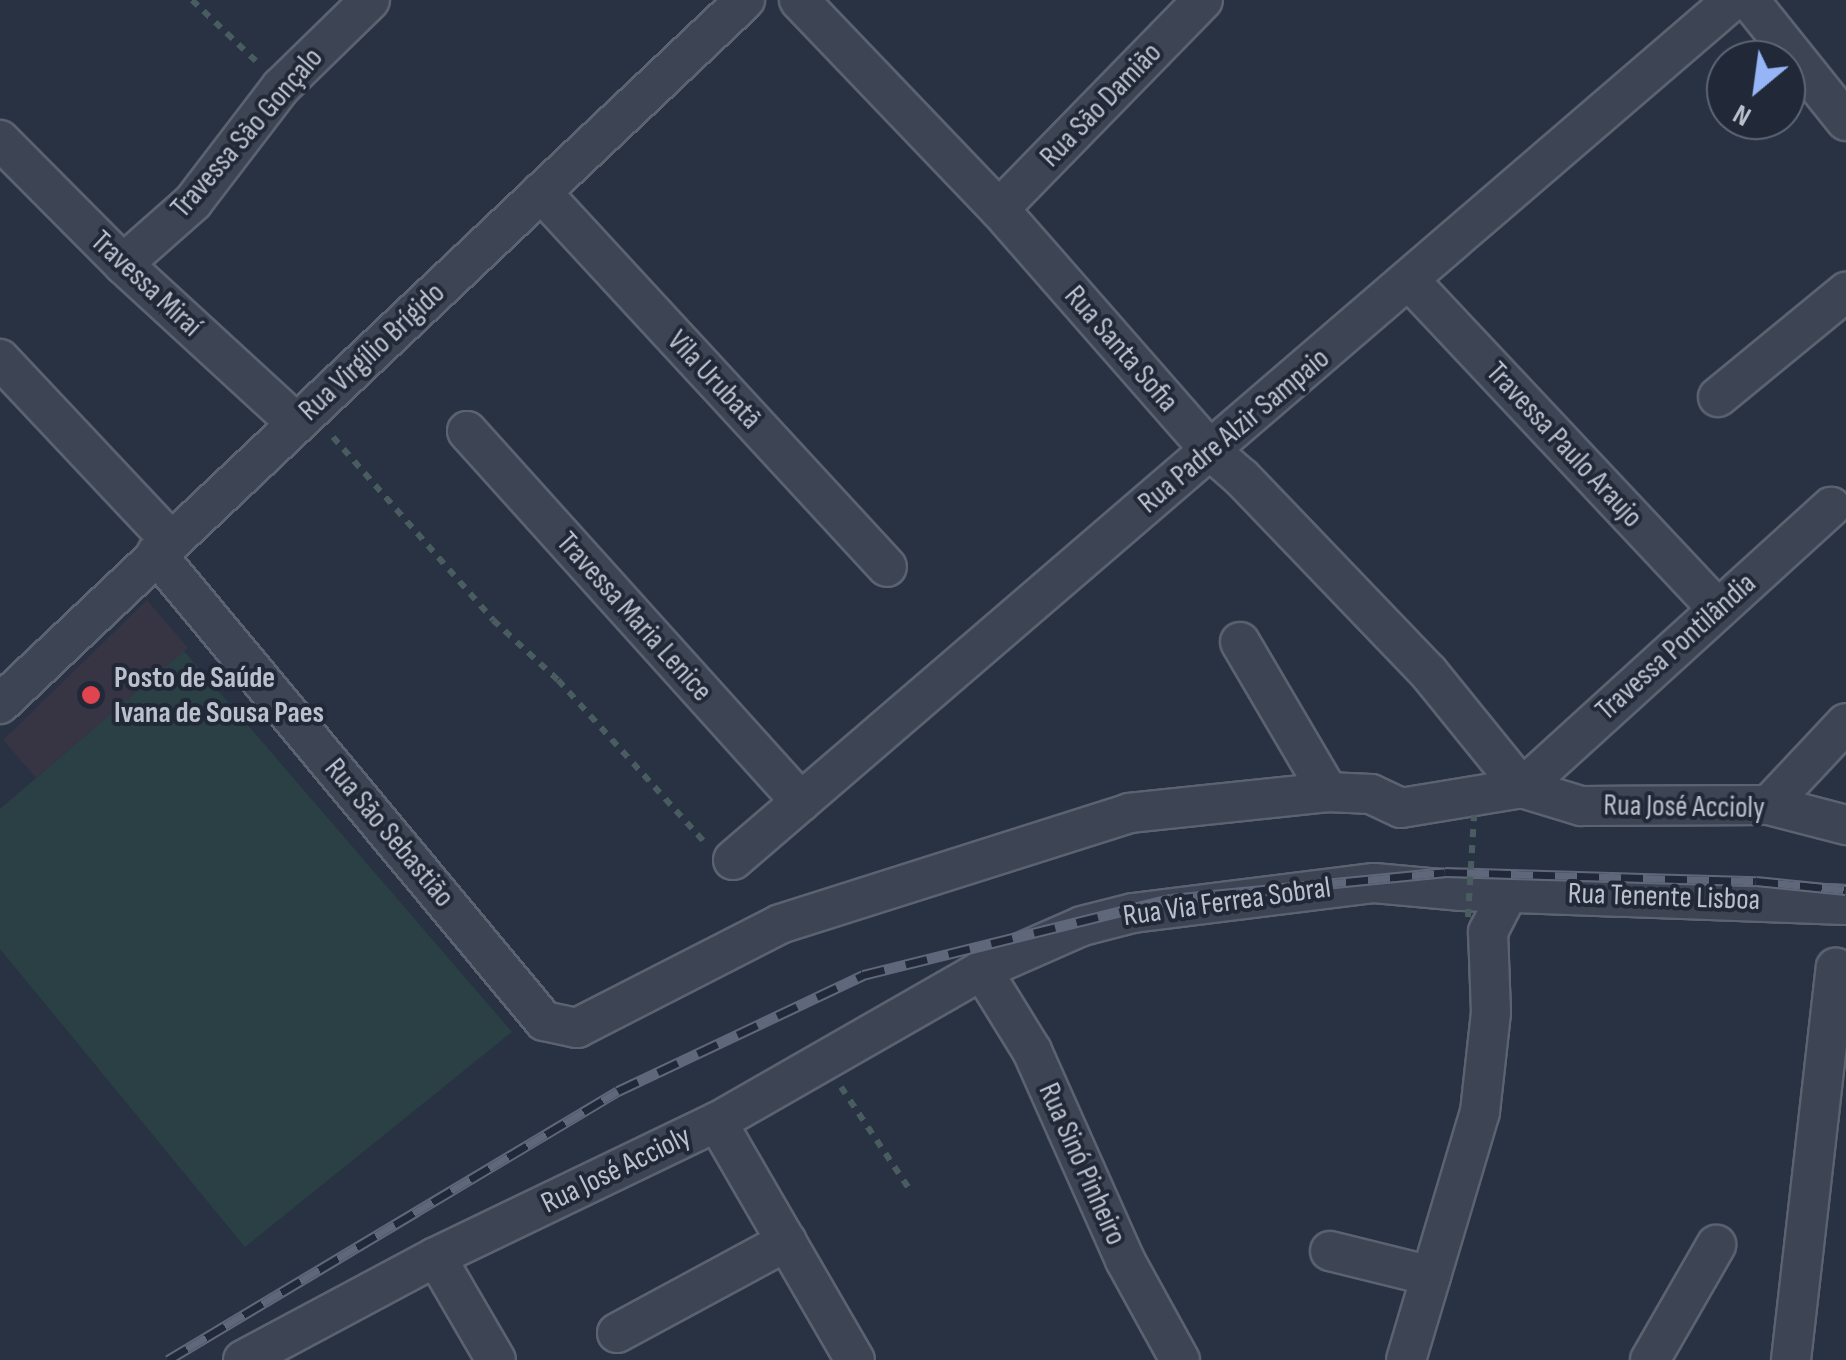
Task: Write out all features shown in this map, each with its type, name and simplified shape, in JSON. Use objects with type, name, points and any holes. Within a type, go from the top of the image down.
[{"type":"street","name":"Travessa São Gonçalo","points":[[122,264],[193,202],[281,87],[370,0]]},
{"type":"street","name":"Rua Virgílio Brígido","points":[[0,704],[744,0]]},
{"type":"street","name":"Rua Santa Sofia","points":[[799,0],[999,210],[1211,451],[1242,478],[1429,673],[1522,788]]},
{"type":"street","name":"Rua São Damião","points":[[999,210],[1204,0]]},
{"type":"street","name":"Rua Padre Alzir Sampaio","points":[[733,860],[1732,0]]},
{"type":"street","points":[[1750,0],[1846,121]]},
{"type":"street","name":"Travessa Miraí","points":[[0,140],[122,264],[302,417]]},
{"type":"street","name":"Vila Urubatã","points":[[541,192],[887,568]]},
{"type":"street","name":"Travessa Paulo Araujo","points":[[1410,281],[1718,609]]},
{"type":"street","points":[[1718,397],[1846,292]]},
{"type":"street","name":"Rua São Sebastião","points":[[0,359],[164,548],[544,1021],[577,1028],[780,924],[1130,813],[1328,792]]},
{"type":"street","name":"Travessa Maria Lenice","points":[[467,431],[801,802]]},
{"type":"street","name":"Travessa Pontilândia","points":[[1522,788],[1831,507]]},
{"type":"street","points":[[1240,642],[1328,792],[1371,794],[1401,808],[1522,788]]},
{"type":"street","points":[[1769,805],[1846,722]]},
{"type":"street","name":"Rua José Accioly","points":[[1522,788],[1582,806],[1769,805],[1823,823],[1846,825]]},
{"type":"street","name":"Rua Via Ferrea Sobral","points":[[982,970],[1082,926],[1133,913],[1374,883],[1482,905]]},
{"type":"street","points":[[1406,1360],[1480,1112],[1491,1013],[1482,905]]},
{"type":"street","name":"Rua Tenente Lisboa","points":[[1482,905],[1846,905]]},
{"type":"street","points":[[1791,1360],[1836,968]]},
{"type":"street","name":"Rua José Accioly","points":[[243,1360],[436,1257],[717,1122],[982,970]]},
{"type":"street","name":"Rua Sinó Pinheiro","points":[[982,970],[1032,1051],[1125,1260],[1180,1360]]},
{"type":"street","points":[[717,1122],[786,1242],[843,1356]]},
{"type":"street","points":[[617,1333],[786,1242]]},
{"type":"street","points":[[1650,1360],[1716,1245]]},
{"type":"street","points":[[1330,1251],[1431,1276]]},
{"type":"street","points":[[436,1257],[496,1360]]},
{"type":"path","points":[[192,0],[281,87]]},
{"type":"path","points":[[302,417],[493,620],[558,680],[716,855],[733,860]]},
{"type":"path","points":[[1474,815],[1482,905]]},
{"type":"path","points":[[824,1060],[910,1190]]},
{"type":"shaded area","name":"Posto de Saúde Ivana de Sousa Paes","points":[[147,600],[188,648],[36,778],[3,740]]},
{"type":"green space","points":[[184,651],[512,1032],[245,1247],[0,949],[0,809]]},
{"type":"railway","points":[[168,1360],[618,1091],[863,975],[1171,899],[1445,872],[1756,881],[1846,890]]},
{"type":"place","name":"Posto de Saúde Ivana de Sousa Paes","points":[[91,695]]}]
